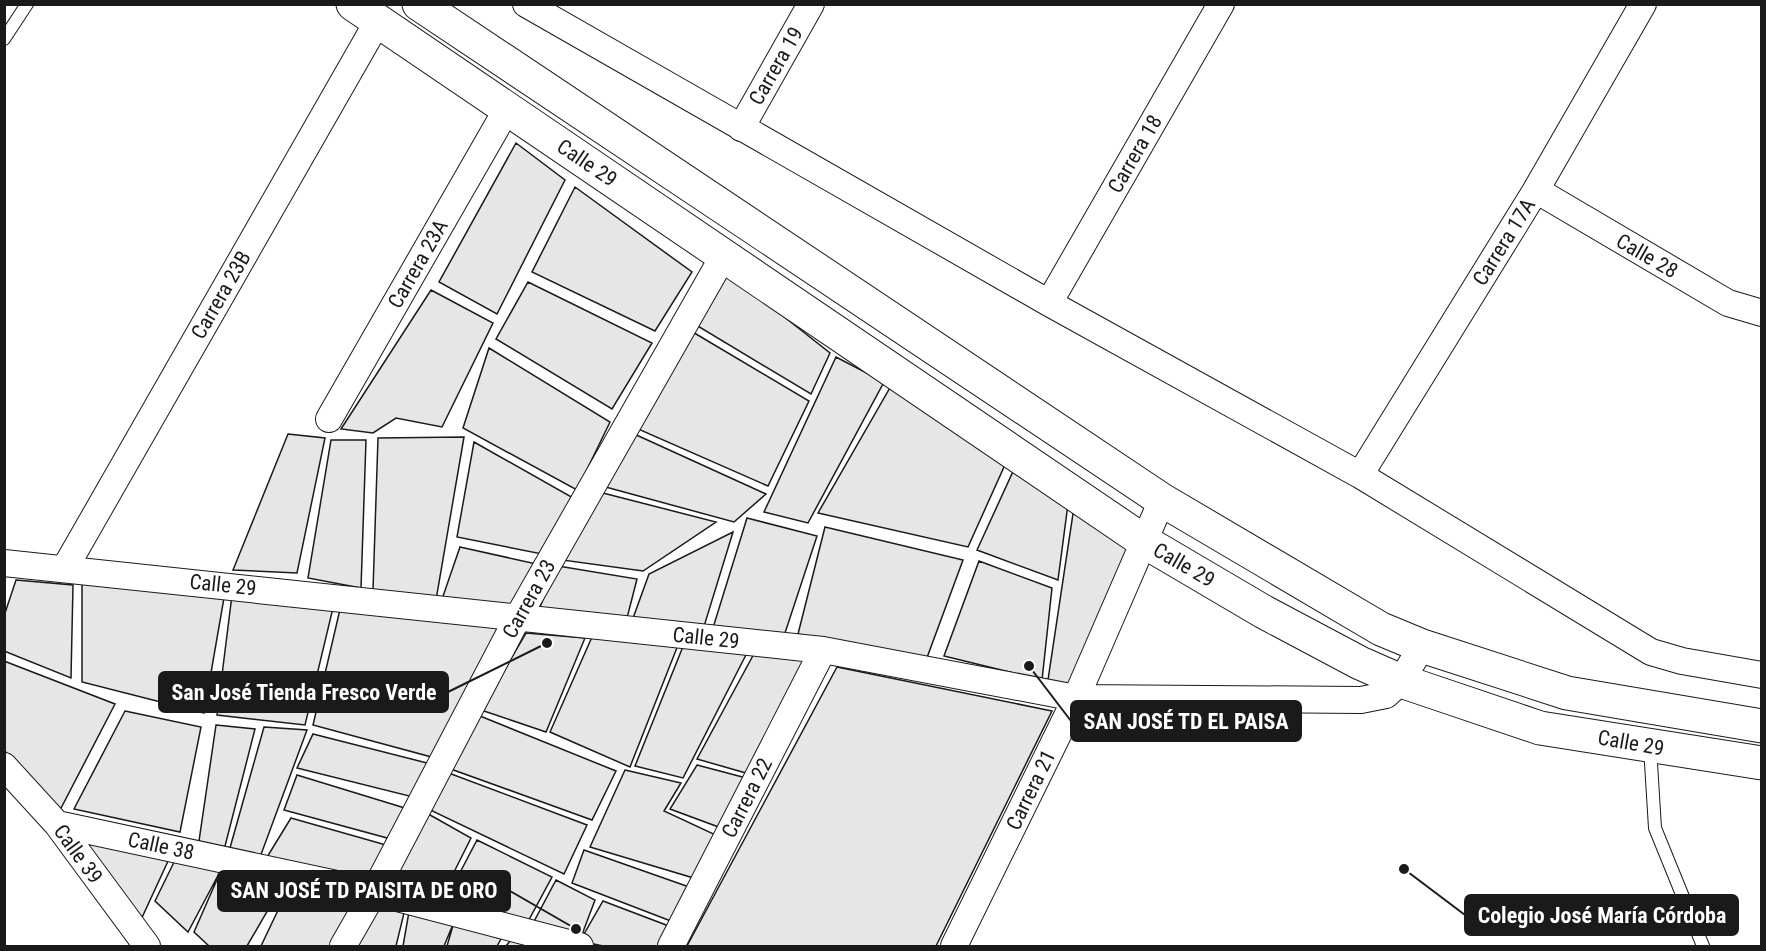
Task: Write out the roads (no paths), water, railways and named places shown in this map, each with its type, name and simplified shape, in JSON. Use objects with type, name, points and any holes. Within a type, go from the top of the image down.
[{"type":"main road","name":"Calle 29","points":[[419,4],[1162,500],[1381,628],[1422,646],[1567,693],[1761,726]]},
{"type":"main road","name":"Calle 29","points":[[365,13],[1145,542],[1274,617],[1360,663],[1401,681],[1540,728],[1761,764]]},
{"type":"street","points":[[526,4],[1049,303],[1360,475],[1651,652],[1682,661],[1761,675]]},
{"type":"street","name":"Carrera 19","points":[[741,128],[811,4]]},
{"type":"street","name":"Carrera 18","points":[[1049,303],[1221,4]]},
{"type":"street","name":"Carrera 17A","points":[[1360,475],[1536,190],[1643,4]]},
{"type":"street","name":"Carrera 23B","points":[[65,568],[365,13]]},
{"type":"street","name":"Carrera 23A","points":[[329,419],[507,109]]},
{"type":"street","name":"Calle 28","points":[[1536,190],[1728,303],[1761,313]]},
{"type":"street","name":"Carrera 23","points":[[343,946],[374,892],[518,617],[724,255]]},
{"type":"street","name":"Carrera 21","points":[[954,946],[1076,698],[1162,500]]},
{"type":"street","name":"Calle 29","points":[[4,563],[823,650],[1076,698],[1361,700],[1386,695],[1401,681],[1422,646]]},
{"type":"street","name":"Carrera 22","points":[[671,946],[823,650]]},
{"type":"street","name":"Calle 39","points":[[4,766],[57,824],[147,946]]},
{"type":"street","name":"Calle 38","points":[[57,824],[374,892],[580,946]]},
{"type":"lane","points":[[4,39],[27,4]]},
{"type":"lane","points":[[1650,747],[1655,828],[1703,946]]},
{"type":"place","name":"San José Tienda Fresco Verde","points":[[547,643]]},
{"type":"place","name":"SAN JOSÉ TD EL PAISA","points":[[1029,666]]},
{"type":"place","name":"Colegio José María Córdoba","points":[[1404,869]]},
{"type":"place","name":"SAN JOSÉ TD PAISITA DE ORO","points":[[576,929]]}]
